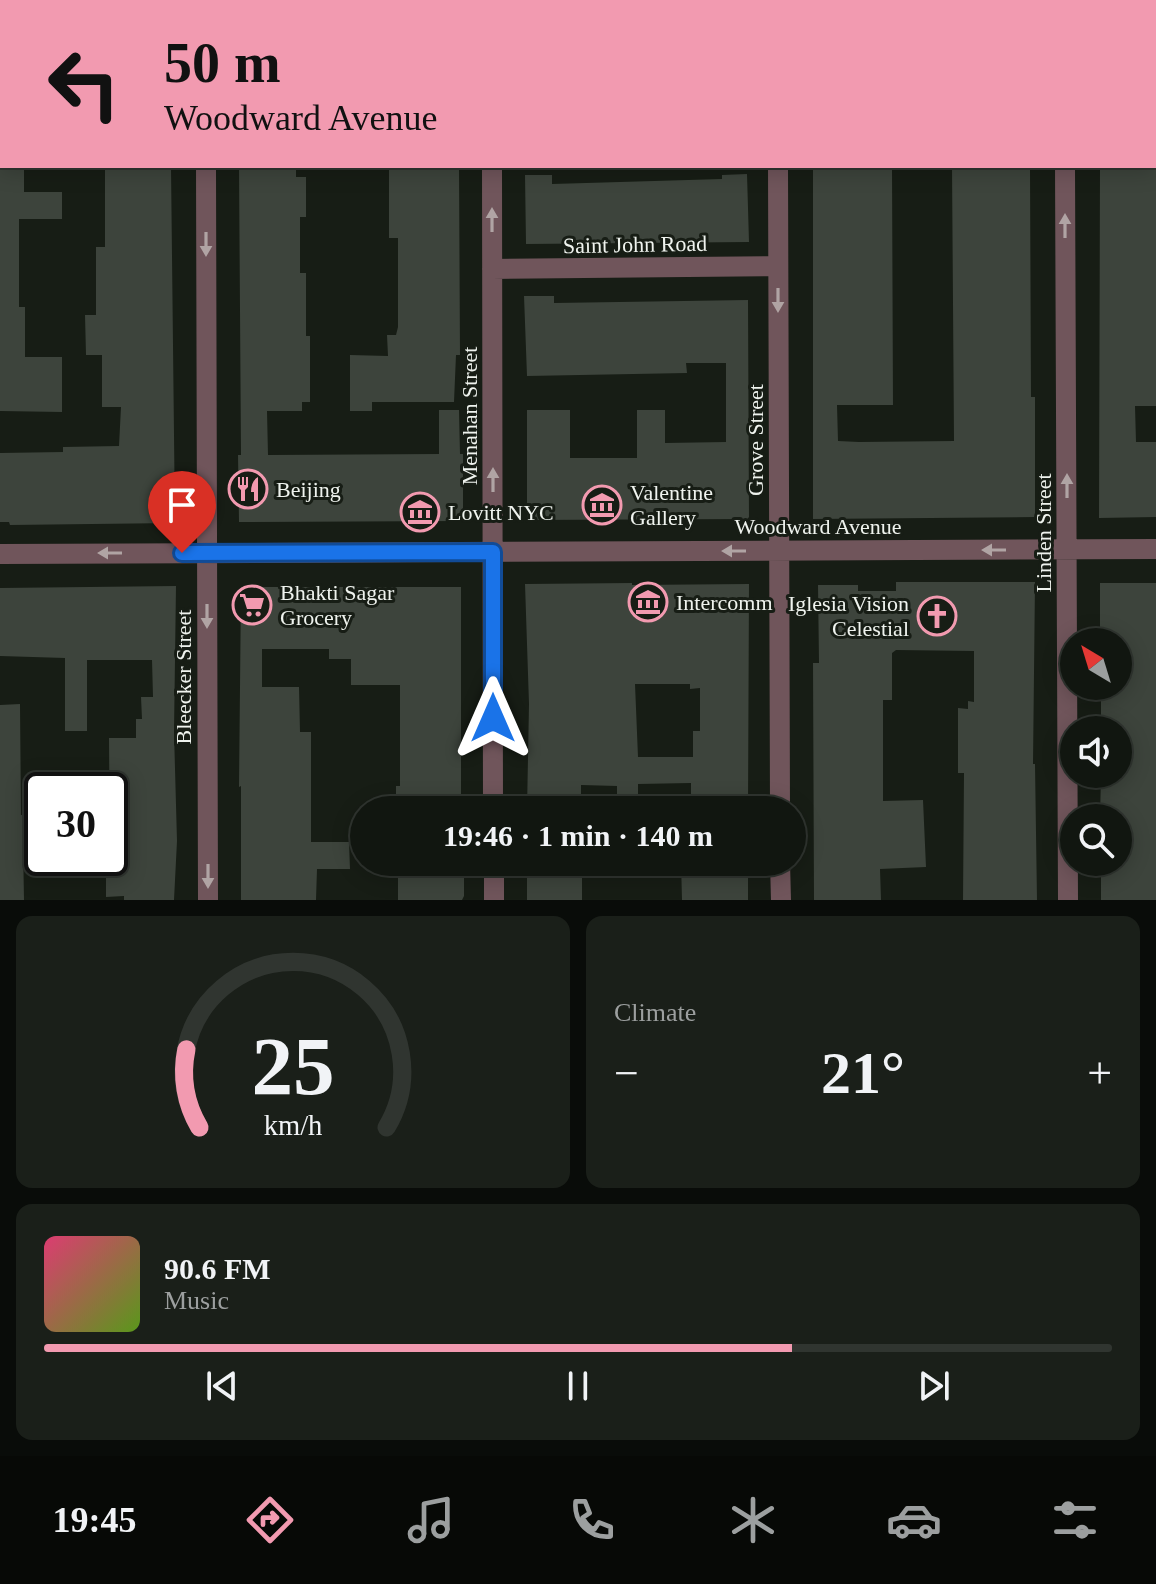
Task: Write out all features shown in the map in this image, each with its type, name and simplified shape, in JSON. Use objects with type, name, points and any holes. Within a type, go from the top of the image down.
[{"type":"street","name":"Bleecker Street","points":[[206,168],[208,900]]},
{"type":"street","name":"Menahan Street","points":[[492,168],[493,796]]},
{"type":"street","name":"Grove Street","points":[[778,168],[780,796]]},
{"type":"street","name":"Linden Street","points":[[1065,168],[1068,900]]},
{"type":"street","name":"Saint John Road","points":[[492,269],[778,266]]},
{"type":"street","name":"Woodward Avenue","points":[[0,554],[1156,549]]},
{"type":"street","points":[[494,876],[494,900]]},
{"type":"street","points":[[780,876],[781,900]]},
{"type":"building","points":[[0,168],[24,168],[24,192],[62,192],[62,219],[19,219],[19,307],[25,307],[25,357],[62,357],[62,412],[0,411]]},
{"type":"building","points":[[105,168],[171,168],[175,523],[10,525],[9,522],[0,522],[0,453],[63,452],[63,447],[119,446],[121,407],[102,407],[102,355],[86,355],[85,315],[96,315],[96,247],[105,247]]},
{"type":"building","points":[[239,168],[296,168],[296,177],[306,177],[306,217],[300,217],[300,273],[306,273],[310,402],[302,402],[302,411],[267,411],[268,455],[439,454],[439,410],[459,410],[460,454],[463,454],[463,521],[239,522],[238,455],[241,455]]},
{"type":"building","points":[[459,168],[460,355],[456,355],[454,402],[372,402],[372,411],[350,411],[350,355],[388,356],[387,335],[396,335],[398,327],[398,238],[389,238],[389,169]]},
{"type":"building","points":[[813,168],[892,168],[893,405],[837,405],[838,441],[859,442],[954,441],[952,168],[1030,168],[1035,517],[813,519]]},
{"type":"building","points":[[1100,168],[1156,168],[1156,406],[1135,406],[1136,442],[1156,442],[1156,517],[1099,518]]},
{"type":"building","points":[[747,174],[749,242],[526,244],[525,175],[552,175],[552,184],[722,179],[722,175]]},
{"type":"building","points":[[524,296],[554,296],[554,303],[748,300],[749,519],[527,520],[527,410],[570,410],[570,458],[637,458],[637,410],[665,410],[665,443],[726,442],[726,363],[686,363],[687,373],[527,376]]},
{"type":"building","points":[[896,582],[1035,582],[1033,764],[1037,900],[963,900],[964,773],[958,773],[958,708],[968,709],[968,701],[974,702],[974,651],[896,650],[892,653],[892,700],[883,700],[883,801],[923,800],[926,867],[880,869],[881,900],[814,900],[813,663],[819,663],[818,585],[858,585],[858,591],[896,591]]},
{"type":"building","points":[[1100,583],[1156,583],[1156,900],[1101,900],[1101,876],[1132,876],[1132,804],[1100,804],[1101,788],[1132,788],[1132,716],[1101,716],[1101,700],[1132,700],[1132,628],[1100,628]]},
{"type":"building","points":[[525,584],[749,584],[748,796],[691,796],[691,783],[638,784],[638,796],[617,796],[617,786],[581,785],[581,796],[527,796],[529,704]],"holes":[[[635,684],[690,684],[690,689],[700,688],[700,731],[693,731],[693,757],[638,757]]]},
{"type":"building","points":[[176,586],[174,732],[177,841],[174,900],[106,897],[106,876],[128,876],[128,772],[109,772],[109,738],[136,738],[136,719],[142,719],[141,697],[153,697],[152,660],[87,660],[87,731],[65,731],[65,658],[0,656],[0,588]]},
{"type":"building","points":[[241,587],[461,587],[461,796],[396,796],[396,786],[400,786],[400,685],[351,685],[351,659],[329,659],[329,649],[262,649],[262,687],[299,687],[300,732],[311,732],[311,842],[349,842],[350,869],[317,869],[316,900],[241,900]]},
{"type":"building","points":[[20,704],[24,900],[0,900],[0,705]]},
{"type":"building","points":[[398,876],[464,876],[462,900],[398,900]]},
{"type":"building","points":[[527,876],[582,876],[582,900],[527,900]]},
{"type":"building","points":[[681,876],[748,876],[748,900],[682,900]]},
{"type":"place","name":"Beijing","points":[[248,489]]},
{"type":"place","name":"Valentine Gallery","points":[[602,505]]},
{"type":"place","name":"Lovitt NYC","points":[[420,512]]},
{"type":"place","name":"Intercomm","points":[[648,602]]},
{"type":"place","name":"Bhakti Sagar Grocery","points":[[252,605]]},
{"type":"place","name":"Iglesia Vision Celestial","points":[[937,616]]},
{"type":"route","points":[[182,553],[493,552],[493,718]]}]
